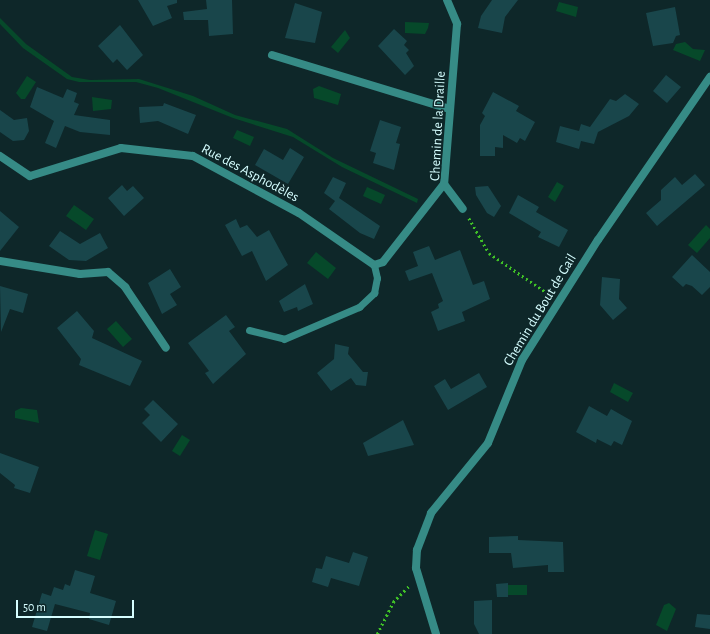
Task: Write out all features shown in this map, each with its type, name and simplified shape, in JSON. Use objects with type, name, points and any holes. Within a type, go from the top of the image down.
[{"type":"street","name":"Chemin de la Draille","points":[[447,0],[456,24],[444,184],[463,209]]},
{"type":"street","points":[[272,55],[450,109]]},
{"type":"street","name":"Chemin du Bout de Gail","points":[[436,634],[416,568],[417,550],[431,513],[488,443],[522,360],[710,77]]},
{"type":"street","name":"Rue des Asphodèles","points":[[0,156],[30,176],[43,175],[94,154],[121,148],[193,156],[299,213],[374,266]]},
{"type":"street","points":[[374,266],[383,262],[444,184]]},
{"type":"street","points":[[0,261],[80,274],[108,272],[125,287],[166,348]]},
{"type":"lane","points":[[249,330],[284,338],[359,308],[374,293],[377,278],[374,266]]},
{"type":"path","points":[[463,209],[489,253],[560,301]]},
{"type":"path","points":[[377,634],[393,602],[409,586],[420,585]]},
{"type":"shaded area","points":[[559,2],[578,7],[576,17],[556,11]]},
{"type":"shaded area","points":[[0,18],[26,44],[72,77],[90,80],[139,79],[193,96],[235,115],[287,129],[333,158],[418,199],[417,203],[342,167],[293,137],[233,118],[158,88],[136,82],[79,82],[67,79],[23,48],[0,24]]},
{"type":"shaded area","points":[[405,22],[429,23],[425,34],[405,33]]},
{"type":"shaded area","points":[[345,30],[350,38],[338,53],[331,47]]},
{"type":"shaded area","points":[[685,42],[693,49],[705,50],[700,61],[673,50],[676,44]]},
{"type":"shaded area","points":[[27,76],[36,82],[25,99],[21,99],[16,93]]},
{"type":"shaded area","points":[[319,86],[341,94],[338,105],[314,98],[313,89]]},
{"type":"shaded area","points":[[92,97],[112,100],[111,109],[93,111]]},
{"type":"shaded area","points":[[237,130],[254,137],[250,146],[233,138]]},
{"type":"shaded area","points":[[557,182],[564,186],[555,202],[548,197]]},
{"type":"shaded area","points":[[367,187],[385,195],[381,204],[363,196]]},
{"type":"shaded area","points":[[74,205],[94,219],[86,230],[66,216]]},
{"type":"shaded area","points":[[706,225],[710,229],[710,238],[697,253],[688,245]]},
{"type":"shaded area","points":[[316,252],[336,268],[328,279],[307,263]]},
{"type":"shaded area","points":[[116,321],[132,339],[123,347],[107,329]]},
{"type":"shaded area","points":[[614,383],[633,393],[628,402],[610,392]]},
{"type":"shaded area","points":[[21,408],[37,410],[39,423],[15,418],[15,411]]},
{"type":"shaded area","points":[[182,435],[190,440],[180,456],[172,451]]},
{"type":"shaded area","points":[[95,530],[108,534],[100,560],[87,556]]},
{"type":"shaded area","points":[[508,585],[527,585],[527,595],[508,595]]},
{"type":"shaded area","points":[[669,603],[676,609],[667,631],[656,625],[664,605]]},
{"type":"building","points":[[138,0],[177,0],[177,3],[167,6],[172,18],[153,26]]},
{"type":"building","points":[[206,0],[232,0],[233,34],[209,36],[208,20],[184,20],[183,12],[207,9]]},
{"type":"building","points":[[492,0],[518,0],[505,17],[502,33],[478,28],[481,16]]},
{"type":"building","points":[[295,3],[322,12],[315,43],[285,38]]},
{"type":"building","points":[[675,7],[680,35],[676,36],[673,43],[653,46],[646,13]]},
{"type":"building","points":[[120,25],[143,55],[127,70],[117,59],[113,63],[98,46]]},
{"type":"building","points":[[394,29],[407,41],[404,45],[409,50],[406,53],[414,66],[405,75],[378,46]]},
{"type":"building","points":[[666,75],[681,87],[667,103],[653,91]]},
{"type":"building","points":[[37,87],[63,98],[67,89],[77,93],[74,102],[79,104],[74,115],[110,120],[110,135],[80,132],[65,126],[56,148],[45,143],[54,121],[30,107]]},
{"type":"building","points":[[493,92],[519,106],[516,111],[535,122],[525,141],[520,138],[517,143],[503,135],[503,148],[495,147],[495,156],[480,156],[480,125],[485,116],[482,113]]},
{"type":"building","points":[[625,94],[639,104],[629,116],[598,132],[594,144],[581,141],[579,149],[556,142],[560,126],[579,131],[581,124],[590,127],[610,99],[616,101]]},
{"type":"building","points":[[164,103],[196,115],[188,134],[158,121],[140,123],[139,107],[163,106]]},
{"type":"building","points":[[0,110],[14,120],[27,118],[29,131],[24,140],[13,141],[0,132]]},
{"type":"building","points":[[380,120],[401,127],[396,143],[400,144],[394,170],[373,163],[376,153],[370,151]]},
{"type":"building","points":[[290,148],[304,157],[288,184],[255,165],[264,149],[283,160]]},
{"type":"building","points":[[695,174],[705,185],[657,226],[646,213],[661,200],[661,190],[675,177],[682,185]]},
{"type":"building","points":[[333,177],[346,183],[339,198],[380,226],[374,239],[360,233],[329,209],[335,201],[324,193]]},
{"type":"building","points":[[122,185],[127,191],[133,186],[144,198],[124,216],[108,198]]},
{"type":"building","points":[[488,186],[501,206],[494,217],[487,213],[476,195],[475,187]]},
{"type":"building","points":[[518,195],[539,207],[536,212],[568,230],[559,247],[538,237],[541,232],[509,213]]},
{"type":"building","points":[[0,211],[19,227],[0,251]]},
{"type":"building","points":[[236,219],[240,228],[247,225],[257,237],[269,230],[288,265],[266,281],[252,251],[242,256],[225,225]]},
{"type":"building","points":[[60,231],[80,244],[100,233],[108,248],[86,261],[69,260],[49,246]]},
{"type":"building","points":[[429,246],[435,260],[460,250],[473,285],[484,281],[490,299],[462,312],[465,321],[438,331],[431,312],[439,308],[438,304],[443,301],[432,273],[409,281],[405,271],[418,266],[413,252]]},
{"type":"building","points":[[692,255],[710,272],[710,287],[702,295],[692,286],[686,284],[683,287],[672,277]]},
{"type":"building","points":[[170,269],[181,287],[170,294],[177,305],[162,314],[148,283]]},
{"type":"building","points":[[602,277],[620,279],[619,299],[627,308],[613,320],[600,305]]},
{"type":"building","points":[[305,284],[313,304],[298,311],[297,307],[284,312],[279,301]]},
{"type":"building","points":[[0,286],[28,294],[23,313],[10,309],[1,332]]},
{"type":"building","points":[[77,311],[94,331],[92,338],[142,361],[130,386],[79,365],[81,359],[57,328]]},
{"type":"building","points":[[226,315],[235,327],[229,331],[246,354],[213,384],[205,373],[209,371],[188,343]]},
{"type":"building","points":[[335,344],[349,347],[348,354],[363,372],[368,372],[366,386],[356,385],[351,378],[331,391],[317,373],[334,359]]},
{"type":"building","points":[[479,373],[487,387],[448,410],[434,386],[445,379],[451,389]]},
{"type":"building","points":[[153,400],[178,424],[161,442],[142,423],[150,415],[144,409]]},
{"type":"building","points":[[589,406],[607,416],[611,409],[632,421],[622,445],[614,441],[611,446],[597,439],[596,443],[576,432]]},
{"type":"building","points":[[403,420],[414,445],[368,456],[363,443]]},
{"type":"building","points":[[0,453],[39,467],[30,493],[14,488],[15,485],[0,473]]},
{"type":"building","points":[[518,536],[518,540],[563,542],[564,572],[548,572],[548,565],[513,568],[511,553],[489,553],[489,537]]},
{"type":"building","points":[[353,552],[368,557],[359,586],[331,578],[328,587],[312,582],[316,568],[322,569],[326,556],[349,563]]},
{"type":"building","points":[[75,570],[95,576],[90,593],[116,601],[109,625],[89,619],[90,613],[55,604],[47,631],[32,627],[42,593],[51,596],[54,587],[63,590],[65,584],[70,586]]},
{"type":"building","points":[[508,583],[508,597],[497,597],[496,584]]},
{"type":"building","points":[[492,600],[492,634],[479,634],[474,624],[474,601]]},
{"type":"building","points":[[697,614],[710,615],[710,629],[695,627]]}]
